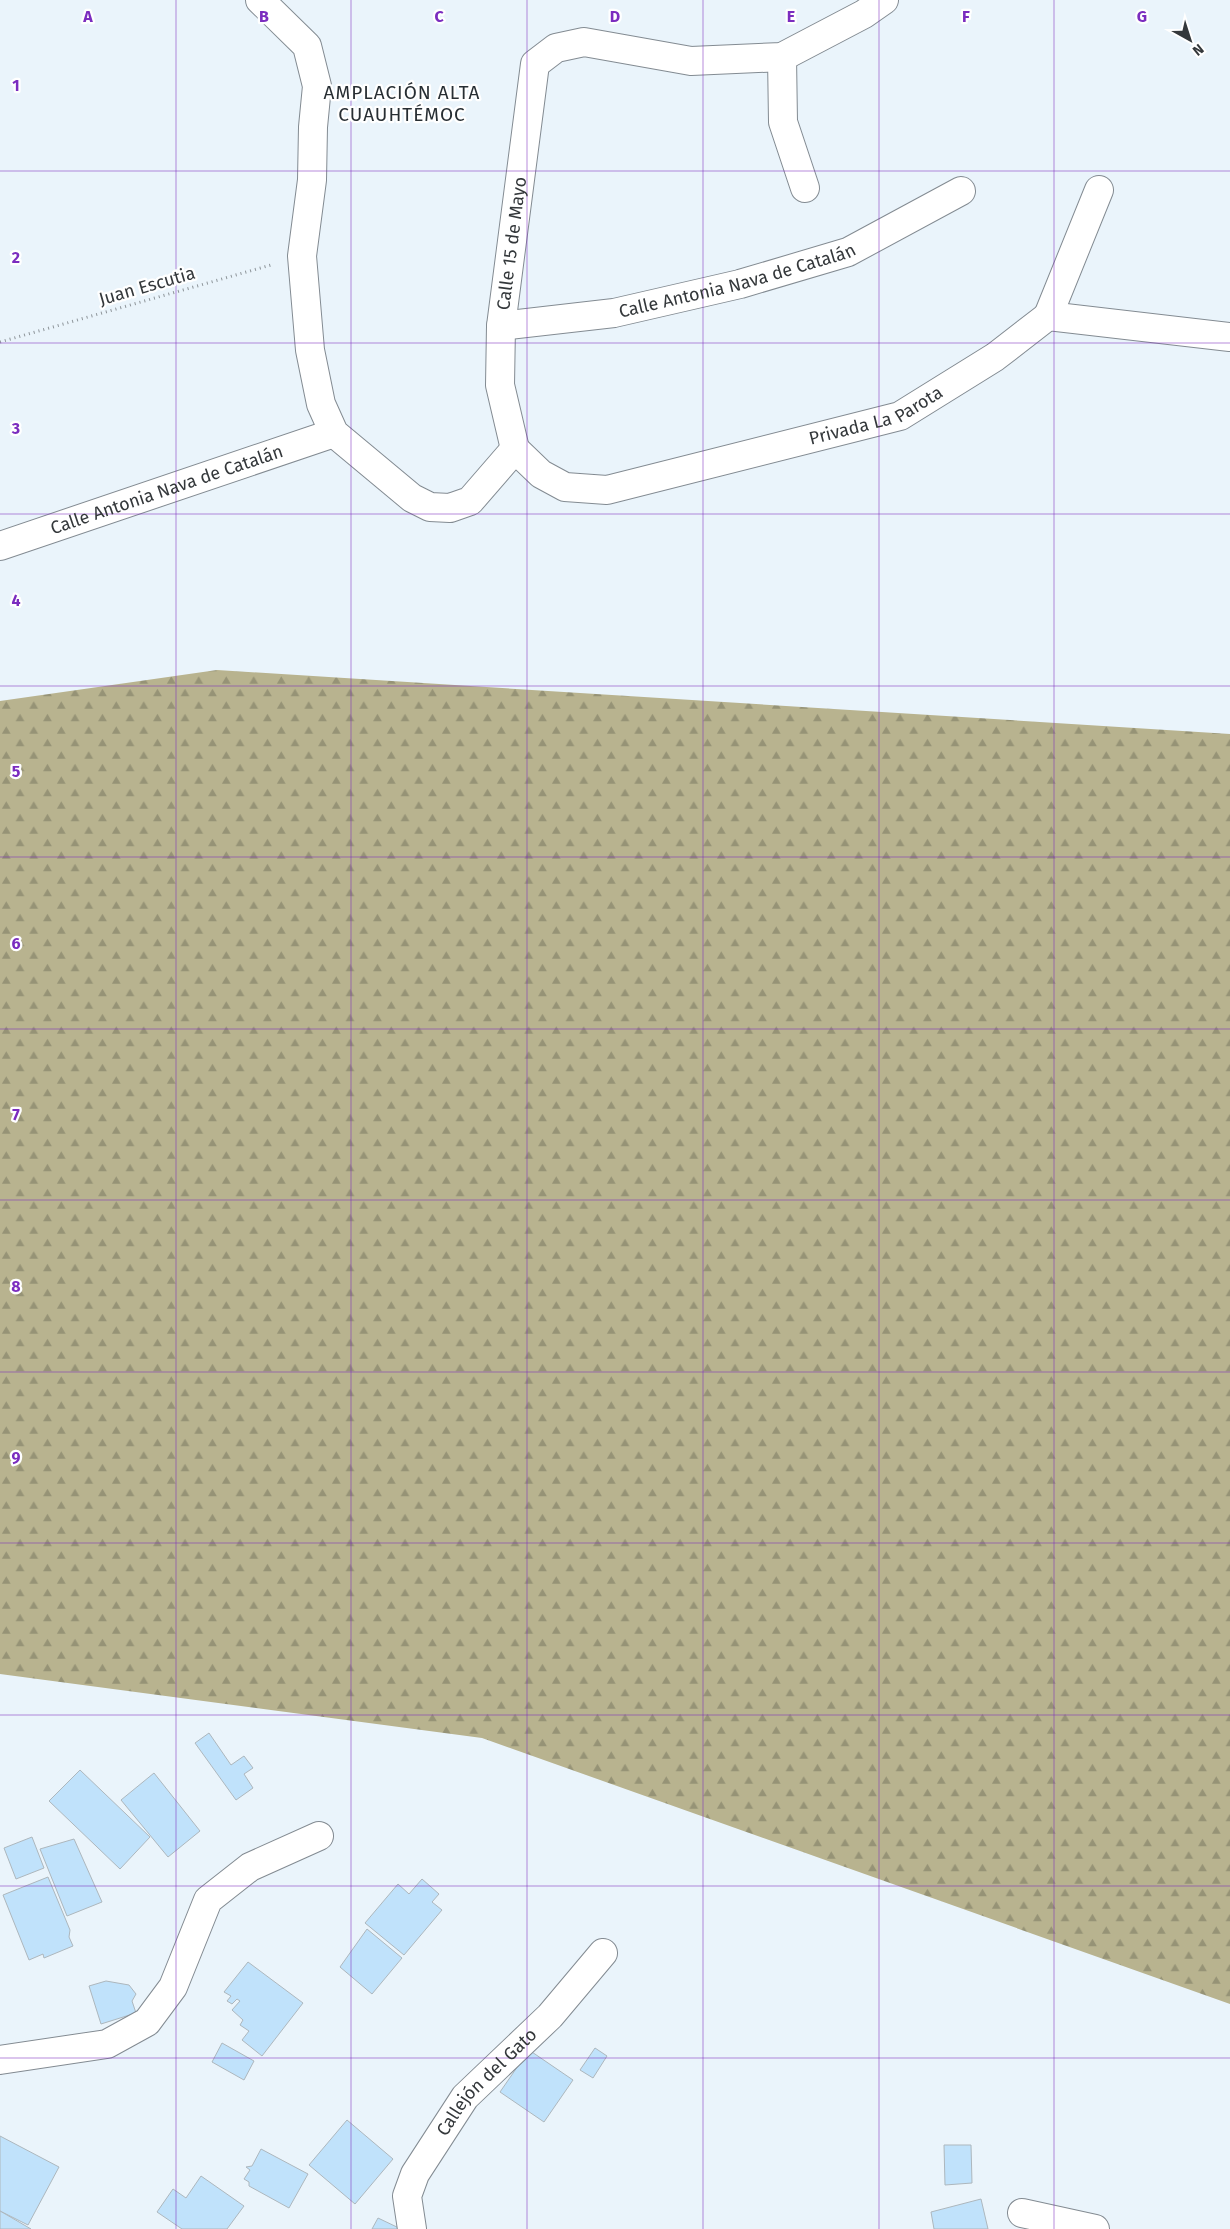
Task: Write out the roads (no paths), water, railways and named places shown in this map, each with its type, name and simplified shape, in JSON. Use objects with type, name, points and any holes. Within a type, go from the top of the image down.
[{"type":"street","points":[[260,0],[307,46],[318,86],[313,127],[312,180],[302,256],[310,350],[321,404],[334,433],[412,498],[430,508],[450,508],[470,501],[515,449]]},
{"type":"street","points":[[805,188],[783,122],[782,57],[864,14],[884,0]]},
{"type":"street","name":"Calle 15 de Mayo","points":[[515,449],[500,385],[501,326],[535,64],[556,48],[584,42],[691,61],[782,57]]},
{"type":"street","points":[[1099,190],[1048,316],[1230,337]]},
{"type":"street","name":"Calle Antonia Nava de Catalán","points":[[501,326],[614,313],[740,284],[848,252],[961,191]]},
{"type":"street","name":"Privada La Parota","points":[[515,449],[540,474],[565,487],[607,490],[900,416],[995,357],[1048,316]]},
{"type":"street","name":"Calle Antonia Nava de Catalán","points":[[0,546],[334,433]]},
{"type":"street","points":[[0,2060],[107,2044],[147,2022],[173,1987],[208,1900],[250,1867],[319,1836]]},
{"type":"street","name":"Callejón del Gato","points":[[412,2229],[408,2196],[415,2174],[465,2097],[550,2016],[603,1952]]},
{"type":"street","points":[[1022,2213],[1095,2229]]},
{"type":"district","name":"AMPLACIÓN ALTA CUAUHTÉMOC","points":[[402,103]]}]
